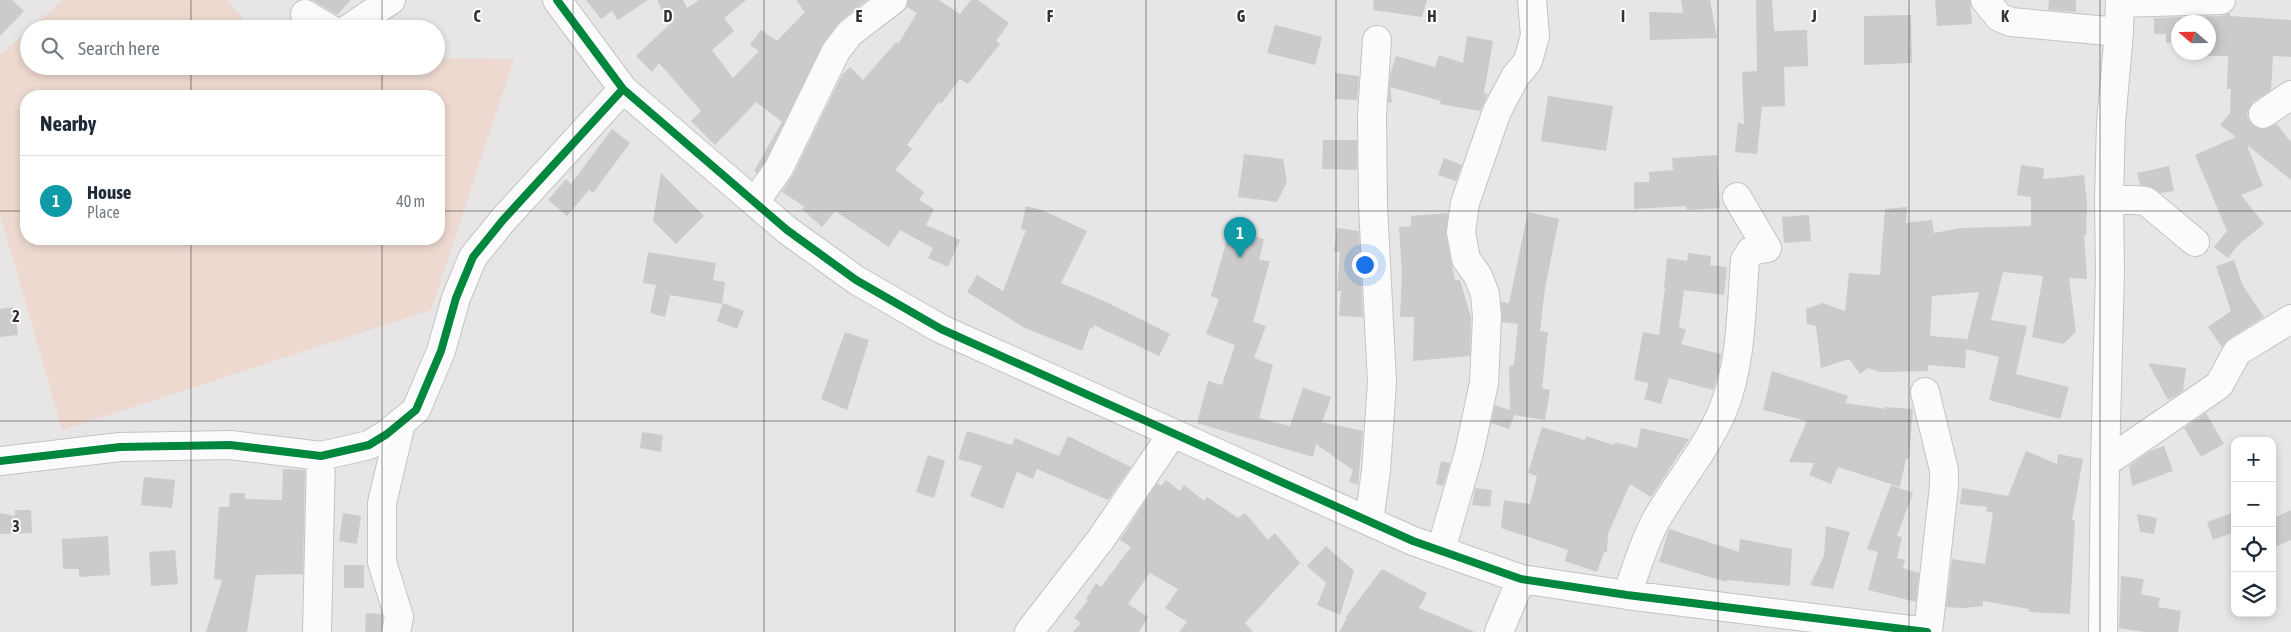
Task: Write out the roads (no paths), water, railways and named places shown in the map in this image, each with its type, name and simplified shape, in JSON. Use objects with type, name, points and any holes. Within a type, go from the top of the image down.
[{"type":"street","points":[[361,20],[391,0]]},
{"type":"street","points":[[557,0],[623,89],[787,230],[856,280],[941,329],[1172,434],[1368,521],[1521,579],[1627,595],[1760,622],[1928,632],[1944,486],[1944,470],[1925,392]]},
{"type":"street","points":[[755,202],[778,168],[836,51],[850,33],[892,0]]},
{"type":"street","points":[[1441,550],[1469,453],[1484,383],[1487,317],[1485,294],[1478,276],[1466,259],[1462,232],[1465,204],[1497,111],[1515,77],[1528,61],[1535,36],[1532,0]]},
{"type":"street","points":[[1985,0],[1999,17],[2011,22],[2119,32]]},
{"type":"street","points":[[2103,632],[2110,271],[2110,123],[2120,2],[2221,0]]},
{"type":"street","points":[[305,14],[315,20]]},
{"type":"street","points":[[1368,521],[1376,471],[1382,382],[1373,205],[1372,115],[1377,40]]},
{"type":"street","points":[[0,461],[120,447],[230,445],[321,456],[368,445],[401,423],[416,410],[441,351],[456,298],[473,257],[502,220],[623,89]]},
{"type":"street","points":[[2263,114],[2291,95]]},
{"type":"street","points":[[1627,595],[1656,520],[1709,437],[1723,409],[1732,383],[1738,353],[1744,260],[1751,251],[1767,248],[1737,197]]},
{"type":"street","points":[[2109,198],[2146,201],[2195,242]]},
{"type":"street","points":[[2105,463],[2219,385],[2237,352],[2291,318]]},
{"type":"street","points":[[396,632],[399,617],[382,562],[382,503],[401,423]]},
{"type":"street","points":[[1029,632],[1102,539],[1172,434]]},
{"type":"street","points":[[317,632],[321,456]]},
{"type":"street","points":[[1499,632],[1521,579]]},
{"type":"place","name":"House","points":[[1240,258]]}]
